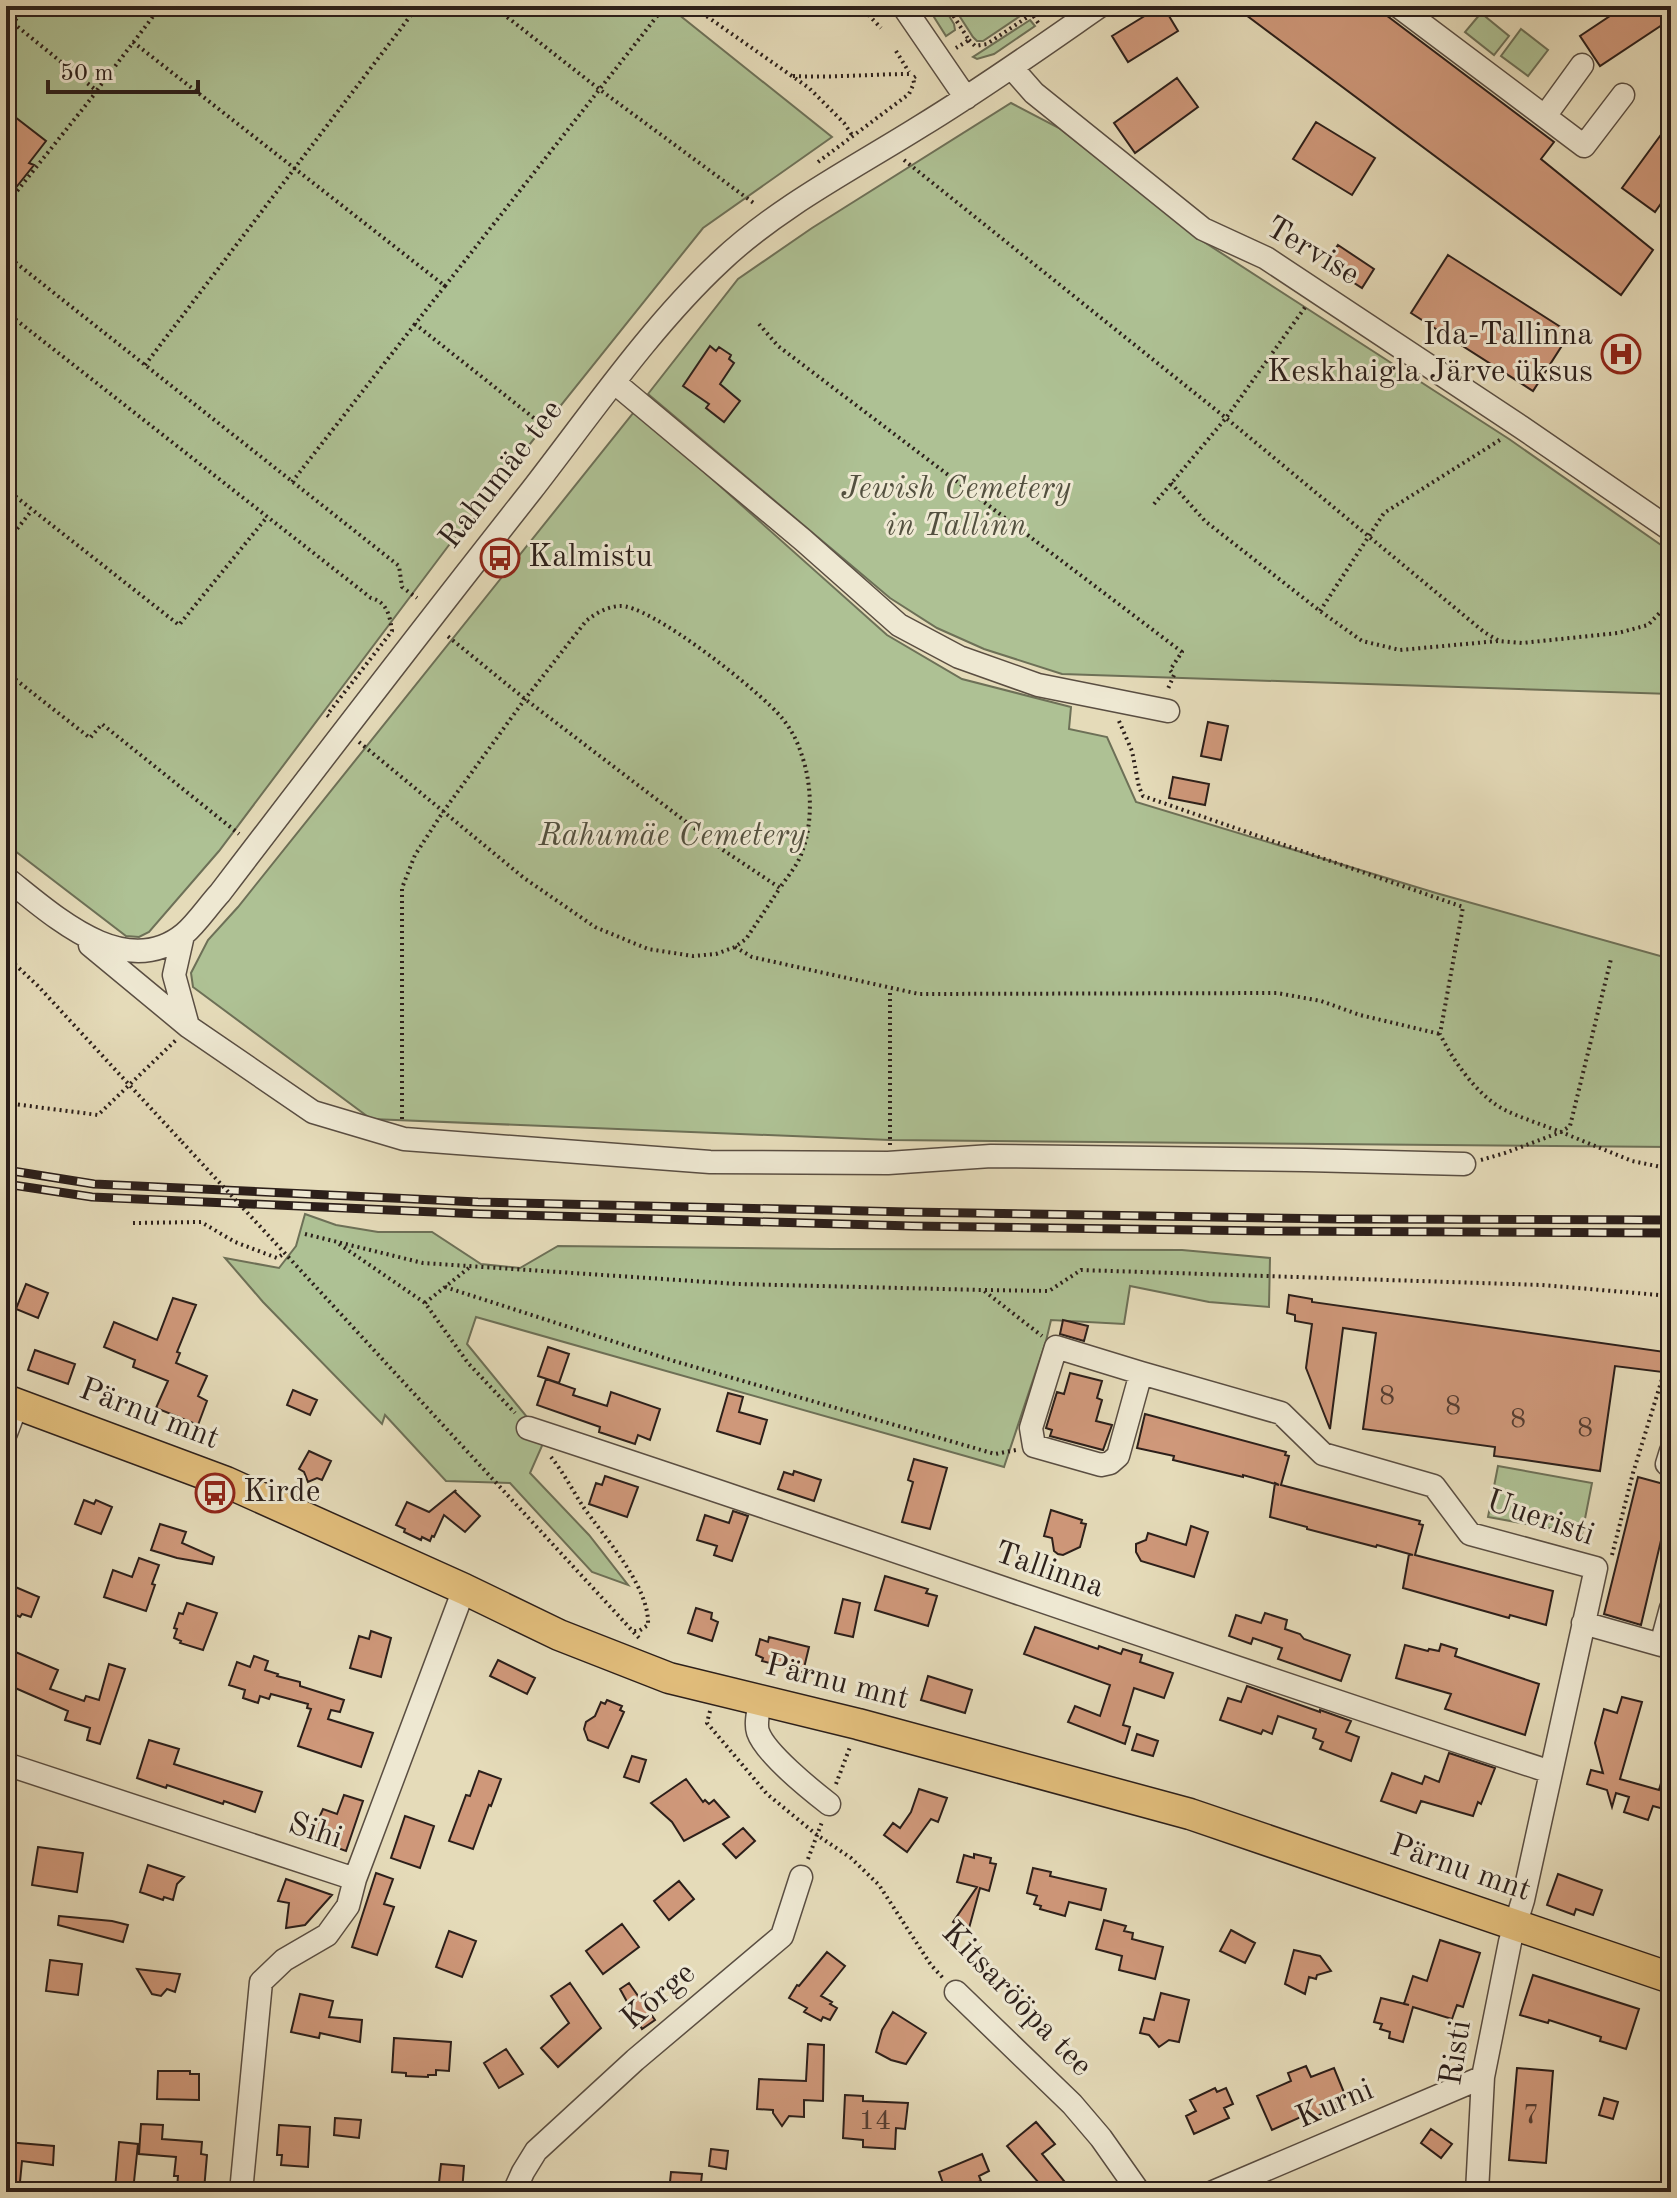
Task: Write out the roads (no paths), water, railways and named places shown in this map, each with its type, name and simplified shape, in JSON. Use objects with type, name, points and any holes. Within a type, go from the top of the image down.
[{"type":"main road","name":"Pärnu mnt","points":[[12,1402],[226,1482],[559,1635],[669,1678],[873,1728],[1190,1814],[1671,1978]]},
{"type":"street","points":[[903,6],[966,98]]},
{"type":"street","name":"Rahumäe tee","points":[[6,878],[68,926],[105,945],[154,951],[183,935],[220,893],[344,729],[685,296],[747,239],[1012,68],[1100,6]]},
{"type":"street","points":[[1398,6],[1584,146],[1623,95]]},
{"type":"street","points":[[1545,116],[1582,65]]},
{"type":"street","name":"Tervise","points":[[1012,68],[1034,93],[1203,229],[1266,258],[1671,530]]},
{"type":"street","points":[[615,383],[803,540],[899,625],[959,657],[1038,685],[1168,711]]},
{"type":"street","points":[[317,767],[334,720],[397,639],[429,620],[454,610],[527,516],[533,487]]},
{"type":"street","points":[[68,926],[189,1027],[313,1112],[404,1139],[710,1162],[888,1163],[991,1156],[1464,1164]]},
{"type":"street","points":[[183,935],[174,975],[189,1027]]},
{"type":"street","name":"Uueristi","points":[[1141,1373],[1118,1456],[1110,1463],[1101,1465],[1034,1446],[1031,1428],[1056,1347],[1281,1413],[1323,1454],[1434,1486],[1470,1534],[1596,1568],[1515,1926]]},
{"type":"street","points":[[6,1433],[12,1402]]},
{"type":"street","name":"Tallinna","points":[[528,1428],[709,1487],[1118,1629],[1551,1772]]},
{"type":"street","points":[[1671,1451],[1667,1464],[1671,1468]]},
{"type":"street","name":"Sihi","points":[[6,1764],[355,1879],[464,1589]]},
{"type":"street","points":[[1583,1623],[1661,1645],[1671,1608]]},
{"type":"street","points":[[760,1700],[758,1731],[769,1748],[798,1780],[829,1804]]},
{"type":"street","name":"Kõrge","points":[[514,2192],[536,2151],[635,2060],[782,1936],[801,1877]]},
{"type":"street","points":[[241,2192],[261,1982],[284,1960],[327,1935],[348,1906],[355,1879]]},
{"type":"street","name":"Risti","points":[[1477,2192],[1483,2077],[1515,1926]]},
{"type":"street","name":"Kitsarööpa tee","points":[[956,1992],[1072,2104],[1101,2138],[1139,2192]]},
{"type":"street","name":"Kurni","points":[[1213,2192],[1483,2077]]},
{"type":"railway","points":[[6,1170],[94,1184],[478,1202],[1337,1219],[1671,1220]]},
{"type":"railway","points":[[6,1184],[92,1197],[480,1214],[912,1226],[1671,1233]]},
{"type":"place","name":"Ida-Tallinna Keskhaigla Järve üksus","points":[[1621,354]]},
{"type":"place","name":"Kalmistu","points":[[500,558]]},
{"type":"place","name":"Kirde","points":[[215,1493]]},
{"type":"park label","name":"Jewish Cemetery in Tallinn","points":[[956,508]]},
{"type":"park label","name":"Rahumäe Cemetery","points":[[672,837]]}]
